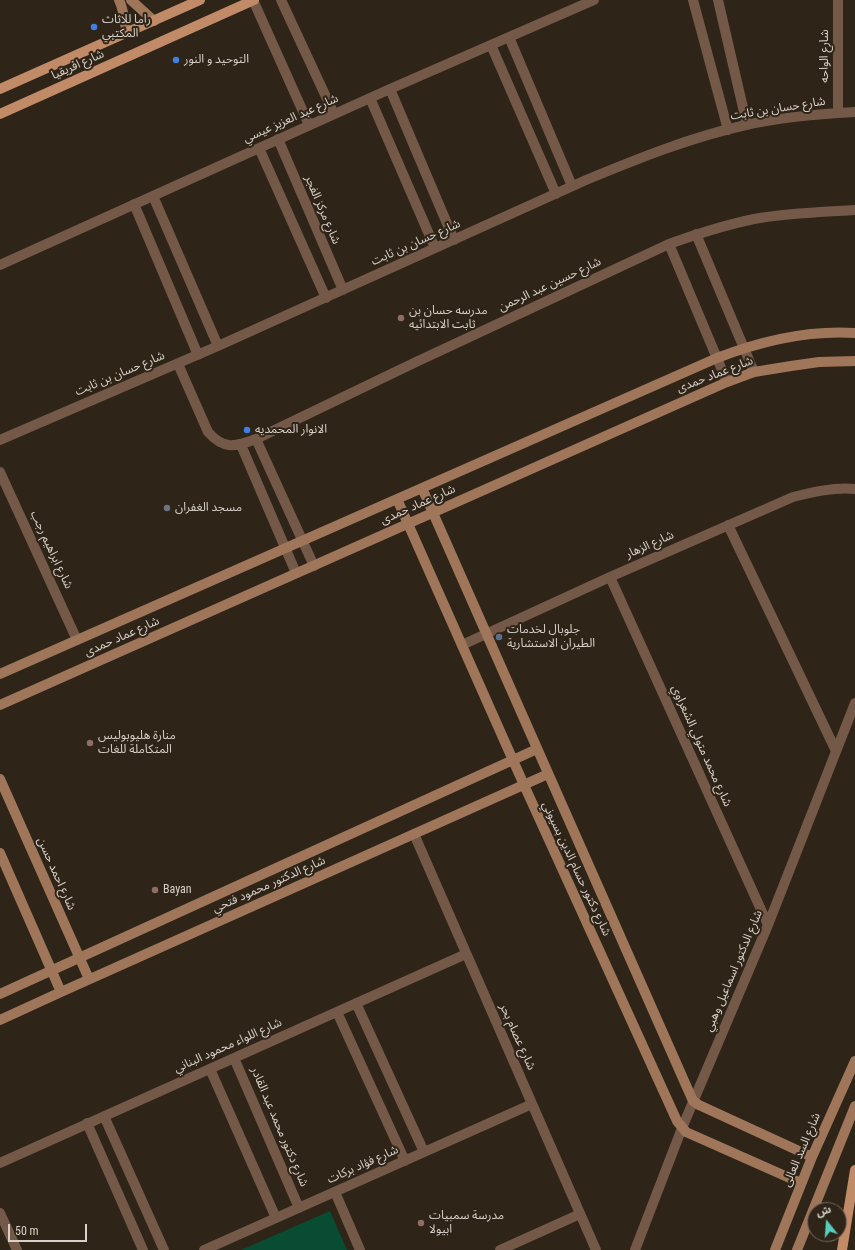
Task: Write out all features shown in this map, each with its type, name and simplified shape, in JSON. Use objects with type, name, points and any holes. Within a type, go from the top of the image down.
[{"type":"main road","name":"شارع افريقيا","points":[[0,89],[200,0]]},
{"type":"main road","name":"شارع افريقيا","points":[[0,114],[253,0]]},
{"type":"main road","points":[[842,1250],[855,1170]]},
{"type":"street","points":[[127,33],[123,7],[125,0],[154,21]]},
{"type":"street","points":[[253,0],[309,125]]},
{"type":"street","points":[[281,0],[334,114]]},
{"type":"street","name":"شارع عبد العزيز عيسي","points":[[0,265],[309,125],[594,0]]},
{"type":"street","points":[[693,0],[728,130]]},
{"type":"street","points":[[718,0],[747,125]]},
{"type":"street","name":"شارع الواحه","points":[[838,0],[838,113]]},
{"type":"street","points":[[508,37],[572,186]]},
{"type":"street","points":[[491,45],[556,194]]},
{"type":"street","points":[[390,89],[454,240]]},
{"type":"street","points":[[370,98],[435,248]]},
{"type":"street","name":"شارع حسان بن ثابت","points":[[0,440],[178,364],[572,186],[632,161],[747,125],[796,117],[855,112]]},
{"type":"street","name":"شارع مركز الفجر","points":[[278,140],[343,290]]},
{"type":"street","points":[[259,148],[326,298]]},
{"type":"street","points":[[153,196],[218,346]]},
{"type":"street","points":[[134,204],[198,355]]},
{"type":"street","name":"شارع حسين عبد الرحمن","points":[[178,364],[208,432],[214,439],[222,444],[231,446],[240,444],[256,439],[409,365],[669,244],[696,234],[755,219],[792,214],[855,210]]},
{"type":"street","points":[[696,234],[754,372]]},
{"type":"street","points":[[669,244],[727,382]]},
{"type":"street","name":"شارع عماد حمدى","points":[[0,674],[744,347],[807,334],[855,333]]},
{"type":"street","name":"شارع عماد حمدى","points":[[0,705],[727,382],[754,372],[819,362],[855,361]]},
{"type":"street","points":[[256,439],[314,566]]},
{"type":"street","points":[[240,444],[296,573]]},
{"type":"street","name":"شارع ابراهيم رجب","points":[[0,472],[77,640]]},
{"type":"street","name":"شارع دكتور حسام الدين بسيوني","points":[[422,488],[693,1101]]},
{"type":"street","name":"شارع الزهار","points":[[462,645],[610,577],[793,497],[819,490],[846,488],[855,490]]},
{"type":"street","name":"شارع دكتور حسام الدين بسيوني","points":[[397,499],[524,785],[677,1121],[682,1128]]},
{"type":"street","points":[[728,525],[836,751]]},
{"type":"street","name":"شارع محمد متولي الشعراوي","points":[[610,577],[768,925]]},
{"type":"street","name":"شارع الدكتور اسماعيل وهبي","points":[[636,1250],[682,1128],[768,925],[855,703]]},
{"type":"street","name":"شارع الدكتور محمود فتحي","points":[[0,994],[537,749]]},
{"type":"street","name":"شارع الدكتور محمود فتحي","points":[[0,1020],[548,774]]},
{"type":"street","name":"شارع احمد حسن","points":[[0,780],[89,979]]},
{"type":"street","name":"شارع عصام بحر","points":[[414,834],[596,1250]]},
{"type":"street","points":[[0,853],[60,992]]},
{"type":"street","name":"شارع اللواء محمود البناني","points":[[0,1163],[466,954]]},
{"type":"street","points":[[356,1003],[424,1152]]},
{"type":"street","points":[[337,1012],[404,1161]]},
{"type":"street","name":"شارع دكتور محمد عبد القادر","points":[[234,1058],[299,1208]]},
{"type":"street","name":"شارع السد العالى","points":[[774,1250],[812,1157],[855,1061]]},
{"type":"street","points":[[210,1068],[276,1218]]},
{"type":"street","points":[[693,1101],[812,1157]]},
{"type":"street","name":"شارع فؤاد بركات","points":[[204,1250],[532,1104]]},
{"type":"street","points":[[797,1250],[855,1106]]},
{"type":"street","points":[[104,1116],[164,1250]]},
{"type":"street","points":[[87,1123],[143,1250]]},
{"type":"street","points":[[682,1128],[686,1132],[801,1183]]},
{"type":"street","points":[[335,1192],[360,1250]]},
{"type":"street","points":[[0,1213],[17,1250]]},
{"type":"street","points":[[500,1250],[580,1214]]},
{"type":"green space","points":[[330,1211],[347,1250],[241,1250]]},
{"type":"place","name":"راما للاثاث المكتبي","points":[[94,27]]},
{"type":"place","name":"التوحيد و النور","points":[[176,60]]},
{"type":"place","name":"مدرسه حسان بن ثابت الابتدائيه","points":[[401,318]]},
{"type":"place","name":"الانوار المحمديه","points":[[247,430]]},
{"type":"place","name":"مسجد الغفران","points":[[167,508]]},
{"type":"place","name":"جلوبال لخدمات الطيران الاستشارية","points":[[499,637]]},
{"type":"place","name":"منارة هليوبوليس المتكاملة للغات","points":[[90,743]]},
{"type":"place","name":"Bayan","points":[[155,890]]},
{"type":"place","name":"مدرسة سمبيات ابيولا","points":[[421,1223]]}]
